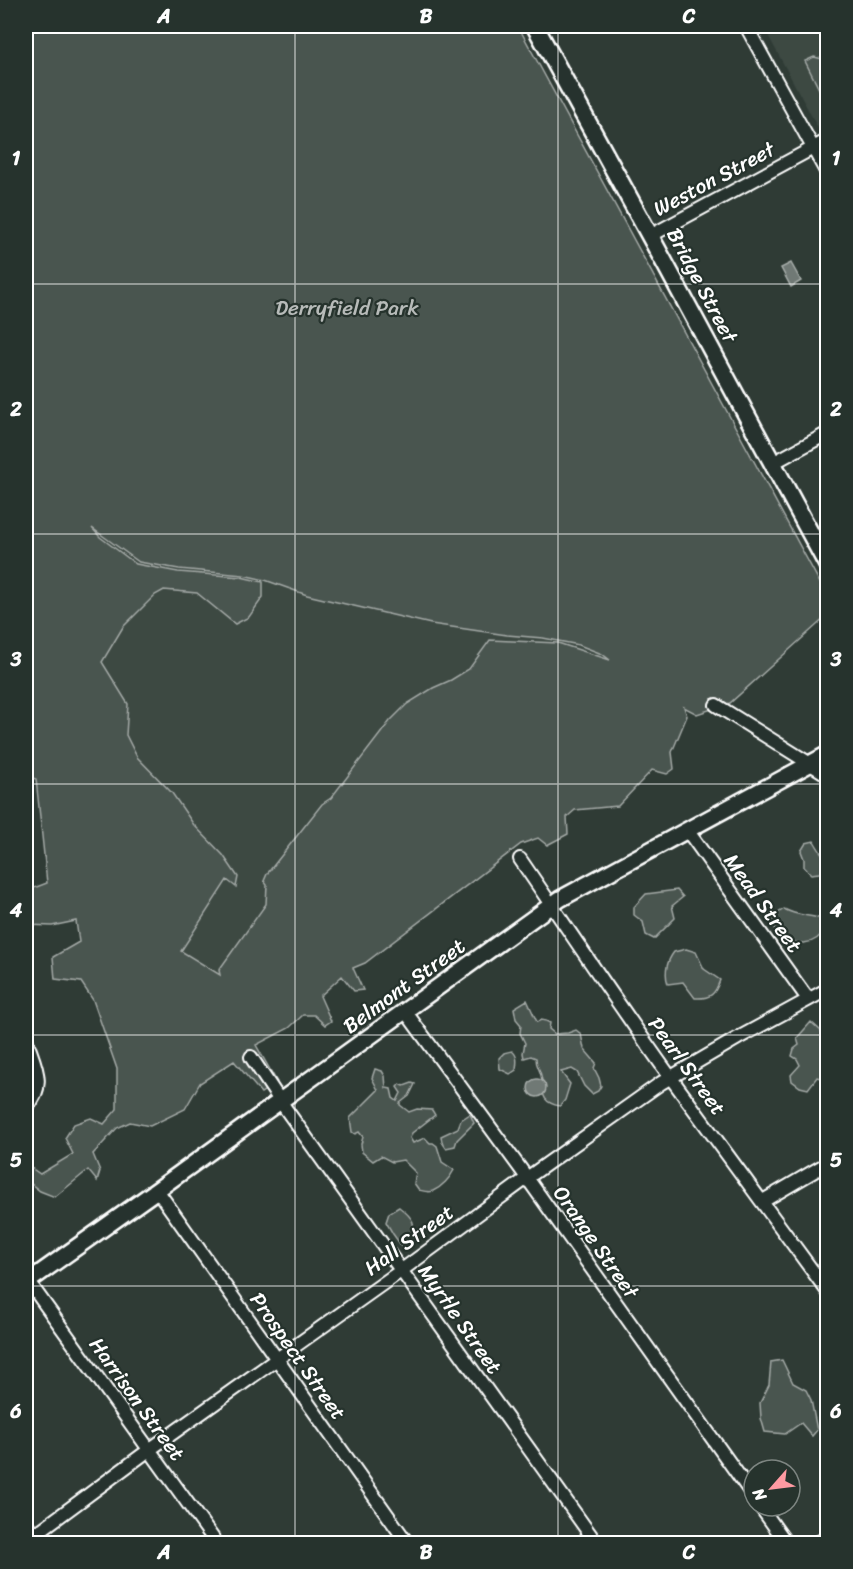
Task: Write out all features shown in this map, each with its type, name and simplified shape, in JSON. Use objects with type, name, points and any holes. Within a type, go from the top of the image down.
[{"type":"main road","name":"Bridge Street","points":[[535,26],[828,566]]},
{"type":"street","points":[[746,26],[828,174]]},
{"type":"street","name":"Weston Street","points":[[650,236],[828,140]]},
{"type":"street","points":[[773,463],[828,434]]},
{"type":"street","points":[[716,705],[828,775]]},
{"type":"street","name":"Belmont Street","points":[[26,1281],[157,1190],[551,906],[804,761],[828,754]]},
{"type":"street","name":"Mead Street","points":[[687,830],[808,999]]},
{"type":"street","name":"Pearl Street","points":[[520,859],[670,1077],[828,1292]]},
{"type":"street","name":"Hall Street","points":[[33,1540],[149,1450],[670,1077],[828,989]]},
{"type":"street","name":"Orange Street","points":[[405,1011],[742,1480]]},
{"type":"street","points":[[26,1039],[37,1073],[38,1085],[36,1095],[26,1108]]},
{"type":"street","name":"Myrtle Street","points":[[251,1057],[597,1544]]},
{"type":"street","points":[[763,1202],[828,1163]]},
{"type":"street","name":"Prospect Street","points":[[157,1190],[408,1544]]},
{"type":"street","name":"Harrison Street","points":[[26,1281],[217,1544]]},
{"type":"street","points":[[769,1518],[788,1544]]},
{"type":"street","points":[[26,1523],[33,1540]]},
{"type":"street","points":[[815,1544],[828,1537]]},
{"type":"shaded area","points":[[763,26],[827,26],[827,126],[819,130]]},
{"type":"shaded area","points":[[791,263],[801,281],[791,287],[781,268]]},
{"type":"shaded area","points":[[87,524],[139,562],[179,569],[243,575],[307,595],[431,624],[543,638],[579,645],[602,654],[687,709],[158,1107],[26,554]]},
{"type":"shaded area","points":[[537,1079],[543,1082],[546,1088],[543,1094],[537,1097],[531,1094],[528,1088],[531,1082]]},
{"type":"green space","name":"Derryfield Park","points":[[26,26],[518,26],[827,596],[827,616],[730,703],[697,714],[684,707],[687,716],[672,752],[674,769],[667,774],[652,770],[618,806],[575,810],[567,817],[568,834],[547,845],[538,838],[521,844],[365,963],[353,968],[363,990],[354,991],[342,976],[320,996],[331,1021],[325,1025],[314,1015],[303,1015],[289,1028],[256,1045],[277,1082],[261,1093],[234,1061],[200,1083],[185,1109],[150,1126],[130,1122],[117,1128],[93,1154],[100,1171],[97,1181],[88,1170],[55,1197],[40,1191],[31,1184],[26,1187],[26,1167],[27,1165],[40,1174],[73,1154],[65,1138],[74,1124],[91,1118],[104,1124],[117,1109],[117,1069],[93,1000],[81,982],[55,979],[53,957],[79,942],[76,921],[52,926],[28,925],[26,927],[26,891],[47,883],[36,779],[26,776]],"holes":[[[92,528],[139,562],[179,569],[243,575],[307,595],[431,624],[543,638],[579,645],[602,654],[610,660],[558,643],[490,640],[469,669],[407,704],[390,721],[331,798],[322,804],[267,874],[264,881],[267,885],[266,904],[219,970],[220,975],[181,951],[227,880],[236,887],[238,877],[223,855],[194,825],[172,793],[137,757],[126,735],[128,704],[102,662],[123,627],[155,595],[164,590],[197,593],[235,624],[249,617],[263,597],[263,582],[241,577],[178,572],[136,564],[100,537]]]},
{"type":"green space","points":[[814,57],[827,60],[827,105],[805,61]]},
{"type":"green space","points":[[814,841],[826,859],[826,867],[819,873],[811,874],[804,867],[801,851],[806,843]]},
{"type":"green space","points":[[677,890],[683,897],[672,906],[675,918],[654,939],[646,935],[643,922],[634,915],[634,907],[646,894]]},
{"type":"green space","points":[[784,909],[821,919],[825,929],[816,940],[810,942],[798,943],[778,938],[772,917]]},
{"type":"green space","points":[[686,949],[696,952],[704,969],[720,980],[714,992],[705,998],[695,998],[683,982],[668,984],[666,971],[670,959],[674,952]]},
{"type":"green space","points":[[527,1000],[537,1022],[541,1020],[550,1023],[549,1029],[555,1034],[576,1030],[581,1034],[584,1049],[596,1063],[594,1068],[601,1086],[598,1091],[592,1094],[584,1086],[577,1072],[572,1069],[561,1072],[570,1084],[565,1100],[560,1106],[552,1104],[545,1098],[536,1058],[531,1056],[524,1058],[525,1043],[520,1033],[521,1025],[516,1019],[514,1008]]},
{"type":"green space","points":[[811,1022],[821,1031],[827,1041],[828,1080],[817,1077],[808,1089],[792,1081],[791,1075],[800,1065],[792,1056],[794,1049],[799,1045],[797,1038]]},
{"type":"green space","points":[[512,1051],[517,1065],[516,1070],[510,1074],[500,1069],[499,1058],[504,1053]]},
{"type":"green space","points":[[375,1069],[382,1071],[386,1088],[391,1089],[393,1098],[397,1101],[401,1093],[397,1087],[400,1084],[404,1086],[415,1084],[409,1096],[400,1103],[409,1112],[417,1109],[432,1110],[435,1115],[412,1133],[410,1138],[413,1143],[425,1138],[433,1143],[437,1146],[442,1162],[454,1170],[440,1187],[433,1191],[419,1190],[414,1183],[416,1173],[403,1160],[392,1162],[381,1156],[373,1161],[362,1152],[363,1137],[359,1132],[355,1134],[352,1132],[350,1118],[378,1090],[372,1078]]},
{"type":"green space","points":[[470,1114],[474,1123],[457,1140],[455,1146],[446,1148],[441,1136],[458,1128],[461,1120]]},
{"type":"green space","points":[[399,1207],[411,1218],[414,1226],[413,1242],[403,1248],[386,1222],[389,1213]]},
{"type":"green space","points":[[782,1360],[793,1383],[806,1390],[811,1400],[817,1430],[812,1436],[801,1423],[785,1434],[765,1432],[760,1403],[769,1385],[771,1362]]}]
